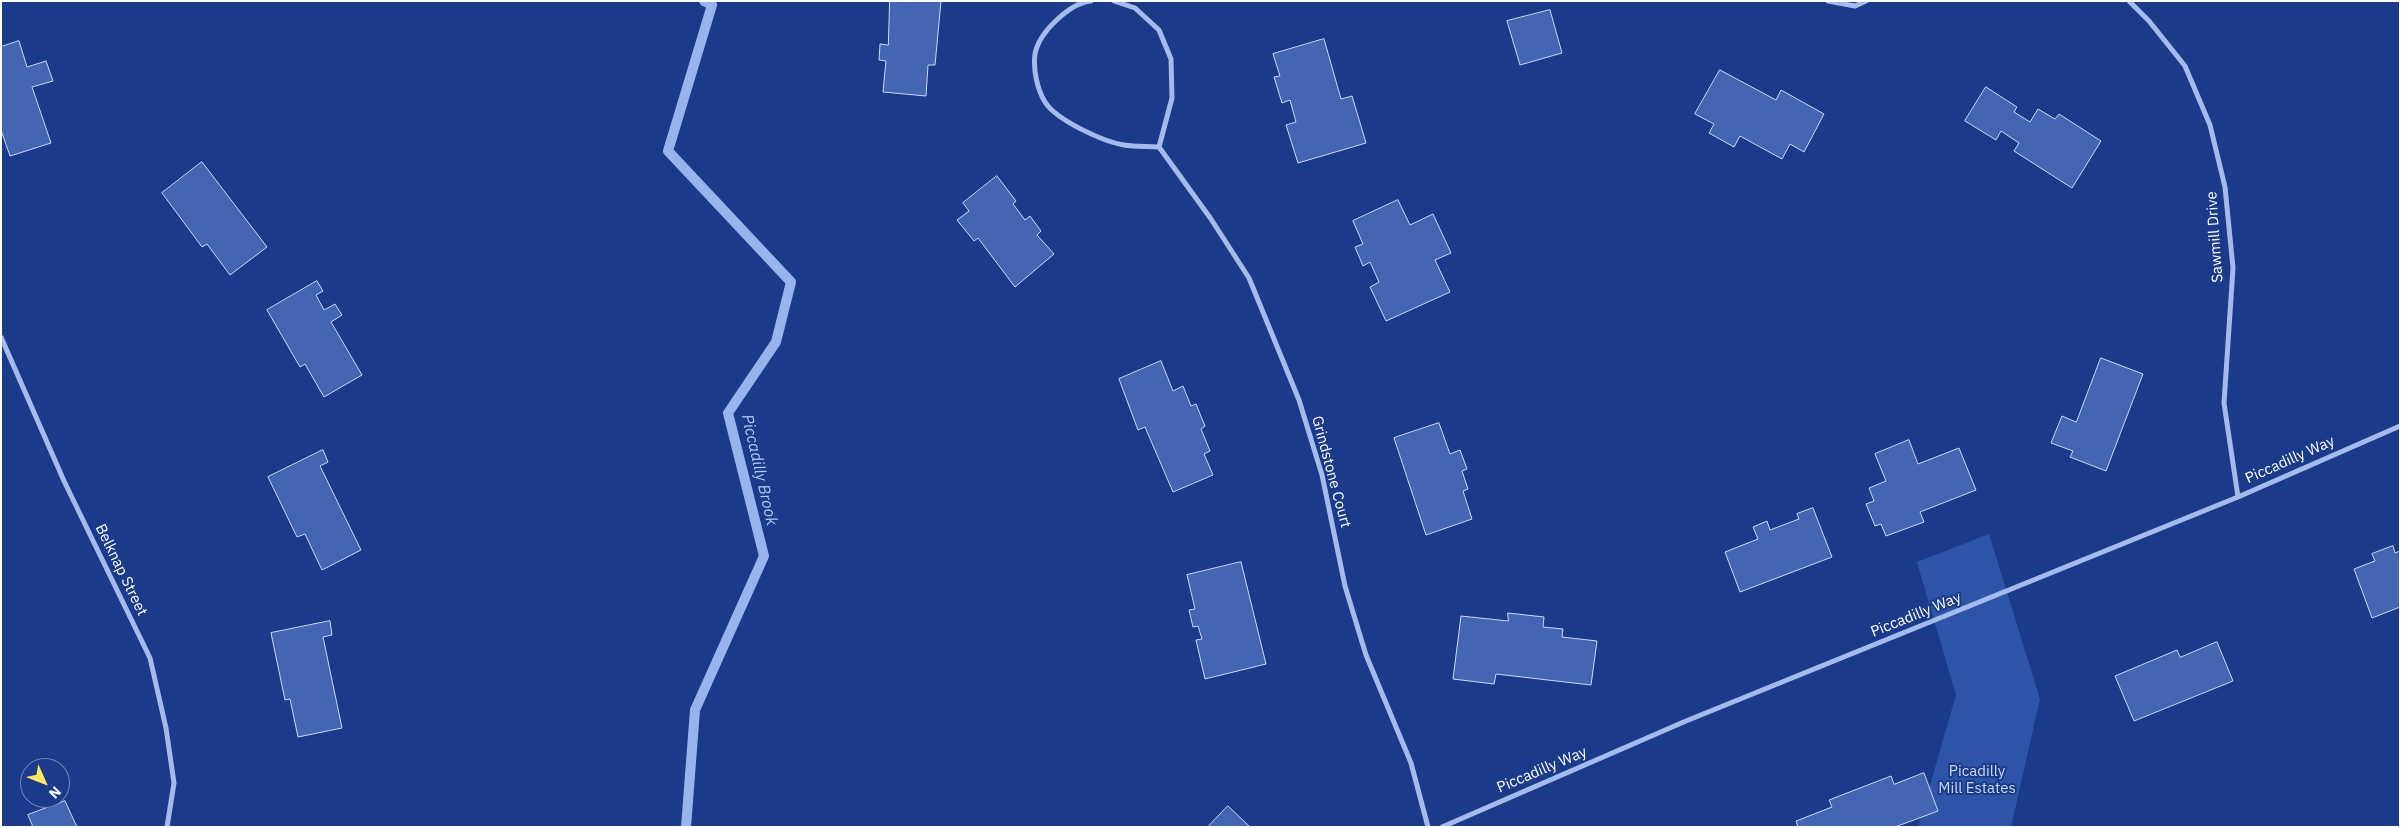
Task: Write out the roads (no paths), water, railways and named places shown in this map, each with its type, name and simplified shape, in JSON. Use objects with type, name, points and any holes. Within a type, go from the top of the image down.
[{"type":"street","points":[[1091,1],[1083,2],[1053,21],[1035,53],[1036,78],[1046,103],[1064,119],[1091,133],[1123,145],[1159,147],[1172,98],[1170,59],[1159,30],[1134,8],[1114,1]]},
{"type":"street","points":[[1828,1],[1855,6],[1866,1]]},
{"type":"street","name":"Sawmill Drive","points":[[2129,1],[2149,21],[2185,66],[2210,125],[2225,187],[2233,268],[2224,403],[2238,497]]},
{"type":"street","name":"Grindstone Court","points":[[1159,147],[1211,219],[1249,278],[1298,400],[1322,475],[1345,586],[1366,655],[1411,763],[1428,827]]},
{"type":"street","name":"Belknap Street","points":[[1,337],[64,481],[150,658],[166,728],[174,783],[167,827]]},
{"type":"street","name":"Piccadilly Way","points":[[1442,827],[1686,721],[2238,497],[2400,426]]},
{"type":"waterway","name":"Piccadilly Brook","points":[[686,827],[695,710],[764,556],[728,413],[776,342],[791,282],[668,151],[712,5],[704,1]]},
{"type":"park label","name":"Picadilly Mill Estates","points":[[1977,780]]}]
